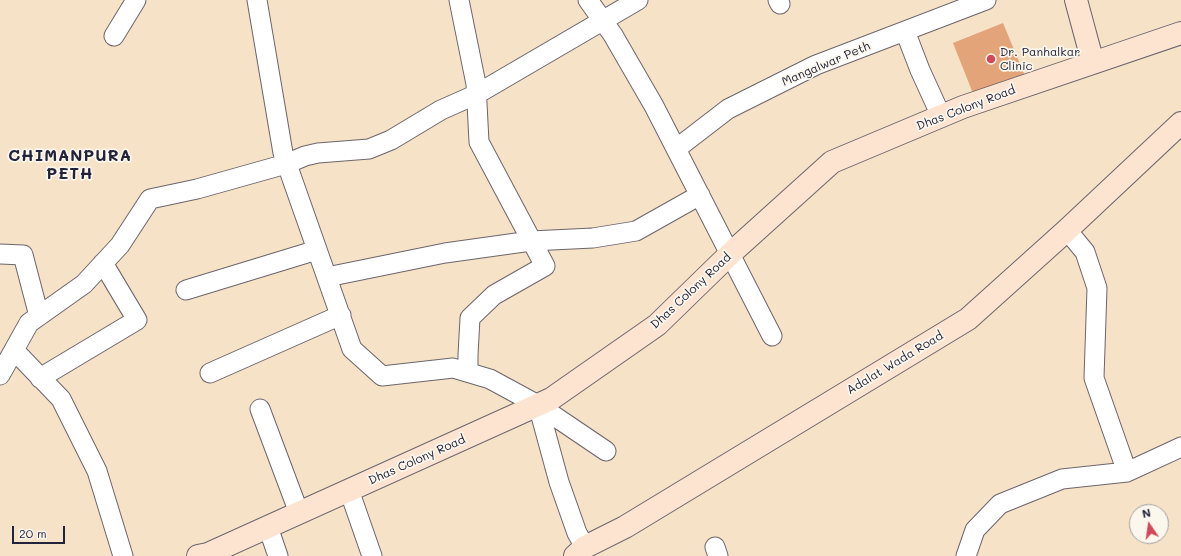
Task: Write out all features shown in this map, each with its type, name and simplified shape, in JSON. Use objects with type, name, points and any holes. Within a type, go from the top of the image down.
[{"type":"street","points":[[114,36],[136,0]]},
{"type":"street","points":[[257,0],[283,153],[352,349],[382,376],[453,368],[490,379],[538,405],[606,451]]},
{"type":"street","points":[[459,0],[476,84],[479,142],[545,266],[494,295],[470,318],[468,372]]},
{"type":"street","points":[[588,0],[613,35],[654,106],[772,336]]},
{"type":"street","points":[[0,375],[29,323],[84,284],[120,245],[150,199],[197,189],[286,164],[305,156],[318,153],[369,149],[391,140],[441,110],[477,94],[638,0]]},
{"type":"street","name":"Mangalwar Peth","points":[[676,149],[728,109],[816,65],[986,0]]},
{"type":"street","points":[[1076,0],[1093,63]]},
{"type":"street","points":[[905,31],[920,70],[941,116]]},
{"type":"street","name":"Dhas Colony Road","points":[[198,556],[208,554],[551,399],[657,325],[730,254],[832,162],[963,107],[1181,33]]},
{"type":"street","name":"Adalat Wada Road","points":[[580,552],[626,527],[968,319],[1067,230],[1181,123]]},
{"type":"street","points":[[327,277],[445,253],[531,241],[593,238],[636,231],[700,195]]},
{"type":"street","points":[[1067,230],[1085,252],[1097,288],[1094,378],[1127,472]]},
{"type":"street","points":[[186,290],[317,250]]},
{"type":"street","points":[[0,254],[22,255],[39,316]]},
{"type":"street","points":[[40,378],[137,320],[103,263]]},
{"type":"street","points":[[210,373],[340,316]]},
{"type":"street","points":[[14,350],[61,399],[97,471],[122,556]]},
{"type":"street","points":[[538,405],[559,482],[577,533],[580,552]]},
{"type":"street","points":[[260,409],[299,513]]},
{"type":"street","points":[[966,556],[975,530],[1000,504],[1062,478],[1127,472],[1181,447]]},
{"type":"street","points":[[349,490],[372,556]]},
{"type":"street","points":[[268,527],[278,556]]},
{"type":"building","points":[[1003,23],[1025,76],[974,96],[953,43]]},
{"type":"place","name":"Dr. Panhalkar Clinic","points":[[991,59]]},
{"type":"district","name":"CHIMANPURA PETH","points":[[70,165]]}]
